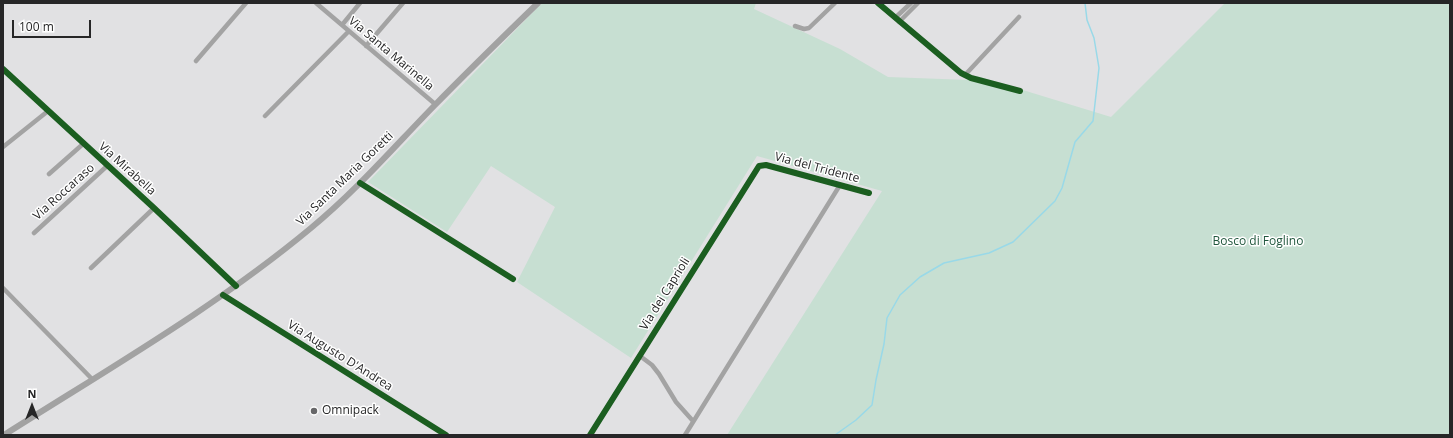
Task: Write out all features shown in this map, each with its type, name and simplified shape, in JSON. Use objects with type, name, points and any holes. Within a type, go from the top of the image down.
[{"type":"main road","name":"Via Santa Maria Goretti","points":[[4,435],[162,336],[223,295],[312,227],[360,183],[435,104],[538,3]]},
{"type":"street","points":[[196,61],[246,3]]},
{"type":"street","name":"Via Santa Marinella","points":[[316,3],[435,104]]},
{"type":"street","points":[[342,25],[360,3]]},
{"type":"street","points":[[366,46],[403,3]]},
{"type":"street","points":[[795,26],[802,29],[809,28],[835,3]]},
{"type":"street","points":[[878,3],[957,70],[965,75],[1020,91]]},
{"type":"street","points":[[897,20],[911,3]]},
{"type":"street","points":[[897,20],[918,3]]},
{"type":"street","points":[[965,75],[1019,17]]},
{"type":"street","points":[[265,116],[349,31]]},
{"type":"street","name":"Via Mirabella","points":[[3,69],[236,286]]},
{"type":"street","points":[[3,148],[48,111]]},
{"type":"street","points":[[49,174],[83,144]]},
{"type":"street","name":"Via del Tridente","points":[[760,166],[766,165],[869,193]]},
{"type":"street","name":"Via Roccaraso","points":[[34,232],[107,166]]},
{"type":"street","name":"Via dei Caprioli","points":[[590,435],[757,168],[760,166]]},
{"type":"street","points":[[360,183],[513,278]]},
{"type":"street","name":"Via del Tridente","points":[[685,435],[840,185]]},
{"type":"street","points":[[92,268],[154,208]]},
{"type":"street","points":[[3,288],[92,379]]},
{"type":"street","name":"Via Augusto D'Andrea","points":[[223,295],[446,435]]},
{"type":"street","points":[[640,356],[657,371],[676,402],[693,421]]},
{"type":"green space","name":"Bosco di Foglino","points":[[542,3],[756,3],[754,9],[840,49],[888,77],[969,80],[977,76],[1111,117],[1225,3],[1450,3],[1450,435],[727,435],[882,191],[757,156],[631,358],[517,282],[555,207],[491,166],[447,232],[368,182]]},
{"type":"waterway","points":[[835,435],[856,420],[872,405],[884,344],[887,318],[900,295],[920,277],[944,263],[989,253],[1013,242],[1055,201],[1062,188],[1075,142],[1093,121],[1099,68],[1094,38],[1087,20],[1085,3]]},
{"type":"cycle path","points":[[878,3],[961,73],[971,78],[1020,91]]},
{"type":"cycle path","points":[[3,69],[236,286]]},
{"type":"cycle path","points":[[590,435],[759,166],[766,165],[869,193]]},
{"type":"cycle path","points":[[360,183],[513,279]]},
{"type":"cycle path","points":[[223,295],[446,435]]},
{"type":"place","name":"Omnipack","points":[[314,411]]}]
